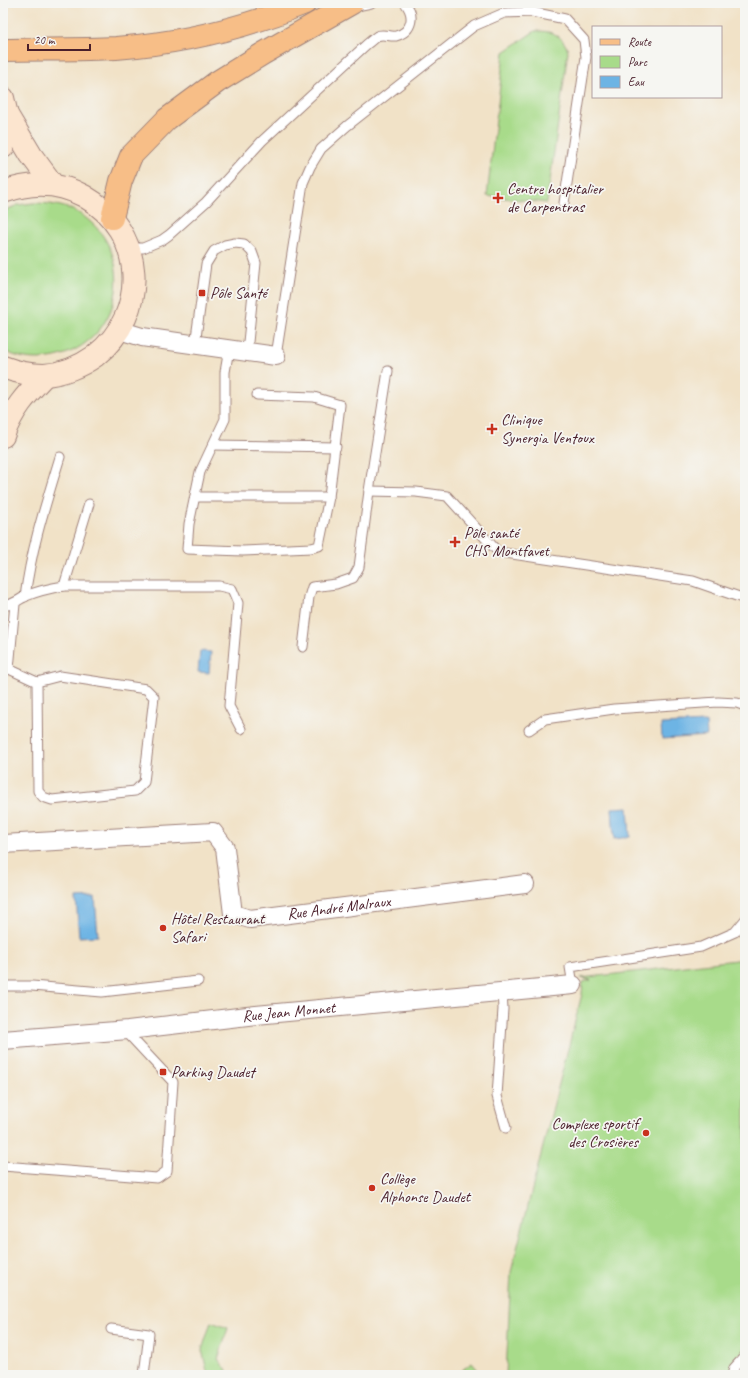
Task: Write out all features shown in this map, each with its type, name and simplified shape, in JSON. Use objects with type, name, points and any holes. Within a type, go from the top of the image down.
[{"type":"main road","points":[[3,50],[75,50],[117,48],[160,43],[195,37],[240,26],[282,13],[305,3]]},
{"type":"main road","points":[[112,218],[121,181],[131,156],[167,119],[217,82],[347,6]]},
{"type":"main road","points":[[5,106],[30,154],[53,185]]},
{"type":"main road","points":[[3,148],[5,106]]},
{"type":"main road","points":[[3,192],[14,187],[33,184],[53,185],[75,191],[95,202],[112,218],[129,248],[133,269],[134,290],[129,311],[119,330],[105,347],[87,361],[67,370],[45,375],[20,373],[3,367]]},
{"type":"main road","points":[[3,436],[15,409],[21,400],[45,375]]},
{"type":"street","points":[[119,330],[142,337],[276,356]]},
{"type":"street","name":"Rue André Malraux","points":[[3,844],[213,832],[225,848],[233,914],[250,920],[524,884]]},
{"type":"street","name":"Rue Jean Monnet","points":[[3,1040],[128,1030],[256,1015],[573,985]]},
{"type":"lane","points":[[347,6],[371,3]]},
{"type":"lane","points":[[129,248],[144,248],[162,240],[206,202],[262,141],[367,44],[378,36],[395,36],[403,33],[412,21],[411,14],[405,3]]},
{"type":"lane","points":[[276,356],[303,183],[310,167],[322,149],[347,126],[474,26],[504,14],[532,12],[565,19],[584,40],[586,57],[564,203]]},
{"type":"lane","points":[[195,345],[206,264],[214,251],[225,245],[235,243],[244,244],[252,252],[256,264],[247,352]]},
{"type":"lane","points":[[229,349],[226,372],[225,420],[200,472],[189,524],[187,549],[243,551],[311,548],[319,546],[329,497],[340,405],[314,397],[257,395]]},
{"type":"lane","points":[[303,647],[309,597],[312,587],[336,584],[353,578],[359,567],[388,370]]},
{"type":"lane","points":[[213,445],[336,446]]},
{"type":"lane","points":[[25,597],[41,521],[60,457]]},
{"type":"lane","points":[[369,491],[416,492],[447,496],[498,552],[693,581],[745,599]]},
{"type":"lane","points":[[195,497],[329,497]]},
{"type":"lane","points":[[64,586],[89,504]]},
{"type":"lane","points":[[3,606],[15,604],[25,597],[43,590],[64,586],[219,586],[232,590],[238,603],[229,706],[241,729]]},
{"type":"lane","points":[[15,604],[9,669],[37,682],[60,676],[146,689],[154,697],[144,782],[135,790],[52,800],[43,797],[38,791],[37,682]]},
{"type":"lane","points":[[529,730],[545,719],[614,709],[718,702],[738,703],[745,706]]},
{"type":"lane","points":[[573,985],[570,967],[701,947],[735,932],[745,920]]},
{"type":"lane","points":[[3,986],[32,986],[102,992],[198,981]]},
{"type":"lane","points":[[502,991],[503,1009],[497,1096],[506,1128]]},
{"type":"lane","points":[[3,1166],[157,1178],[167,1171],[173,1082],[131,1037],[128,1030]]},
{"type":"lane","points":[[110,1329],[149,1334],[144,1375]]},
{"type":"lane","points":[[733,1371],[745,1356]]},
{"type":"lane","points":[[733,1371],[745,1366]]},
{"type":"green space","points":[[535,31],[556,35],[566,45],[568,51],[547,203],[487,196],[504,52]]},
{"type":"green space","points":[[33,203],[55,205],[77,212],[96,228],[109,247],[116,268],[116,290],[110,312],[99,331],[82,346],[59,356],[45,359],[23,358],[3,350],[3,211],[18,205]]},
{"type":"green space","name":"Complexe sportif des Crosières","points":[[745,959],[745,1375],[506,1375],[511,1272],[582,994],[583,982],[591,980],[581,978]]},
{"type":"green space","points":[[211,1322],[228,1328],[218,1359],[230,1375],[208,1375],[202,1350]]},
{"type":"green space","points":[[472,1363],[482,1375],[455,1375]]},
{"type":"water","points":[[200,651],[211,652],[209,673],[198,672]]},
{"type":"water","points":[[706,722],[707,736],[662,739],[661,724]]},
{"type":"water","points":[[628,807],[630,837],[614,839],[612,808]]},
{"type":"water","points":[[95,897],[98,936],[79,937],[76,898]]},
{"type":"place","name":"Centre hospitalier de Carpentras","points":[[498,198]]},
{"type":"place","name":"Pôle Santé","points":[[202,293]]},
{"type":"place","name":"Clinique Synergia Ventoux","points":[[492,429]]},
{"type":"place","name":"Pôle santé CHS Montfavet","points":[[455,542]]},
{"type":"place","name":"Hôtel Restaurant Safari","points":[[163,928]]},
{"type":"place","name":"Parking Daudet","points":[[163,1072]]},
{"type":"place","name":"Complexe sportif des Crosières","points":[[646,1133]]},
{"type":"place","name":"Collège Alphonse Daudet","points":[[372,1188]]}]
